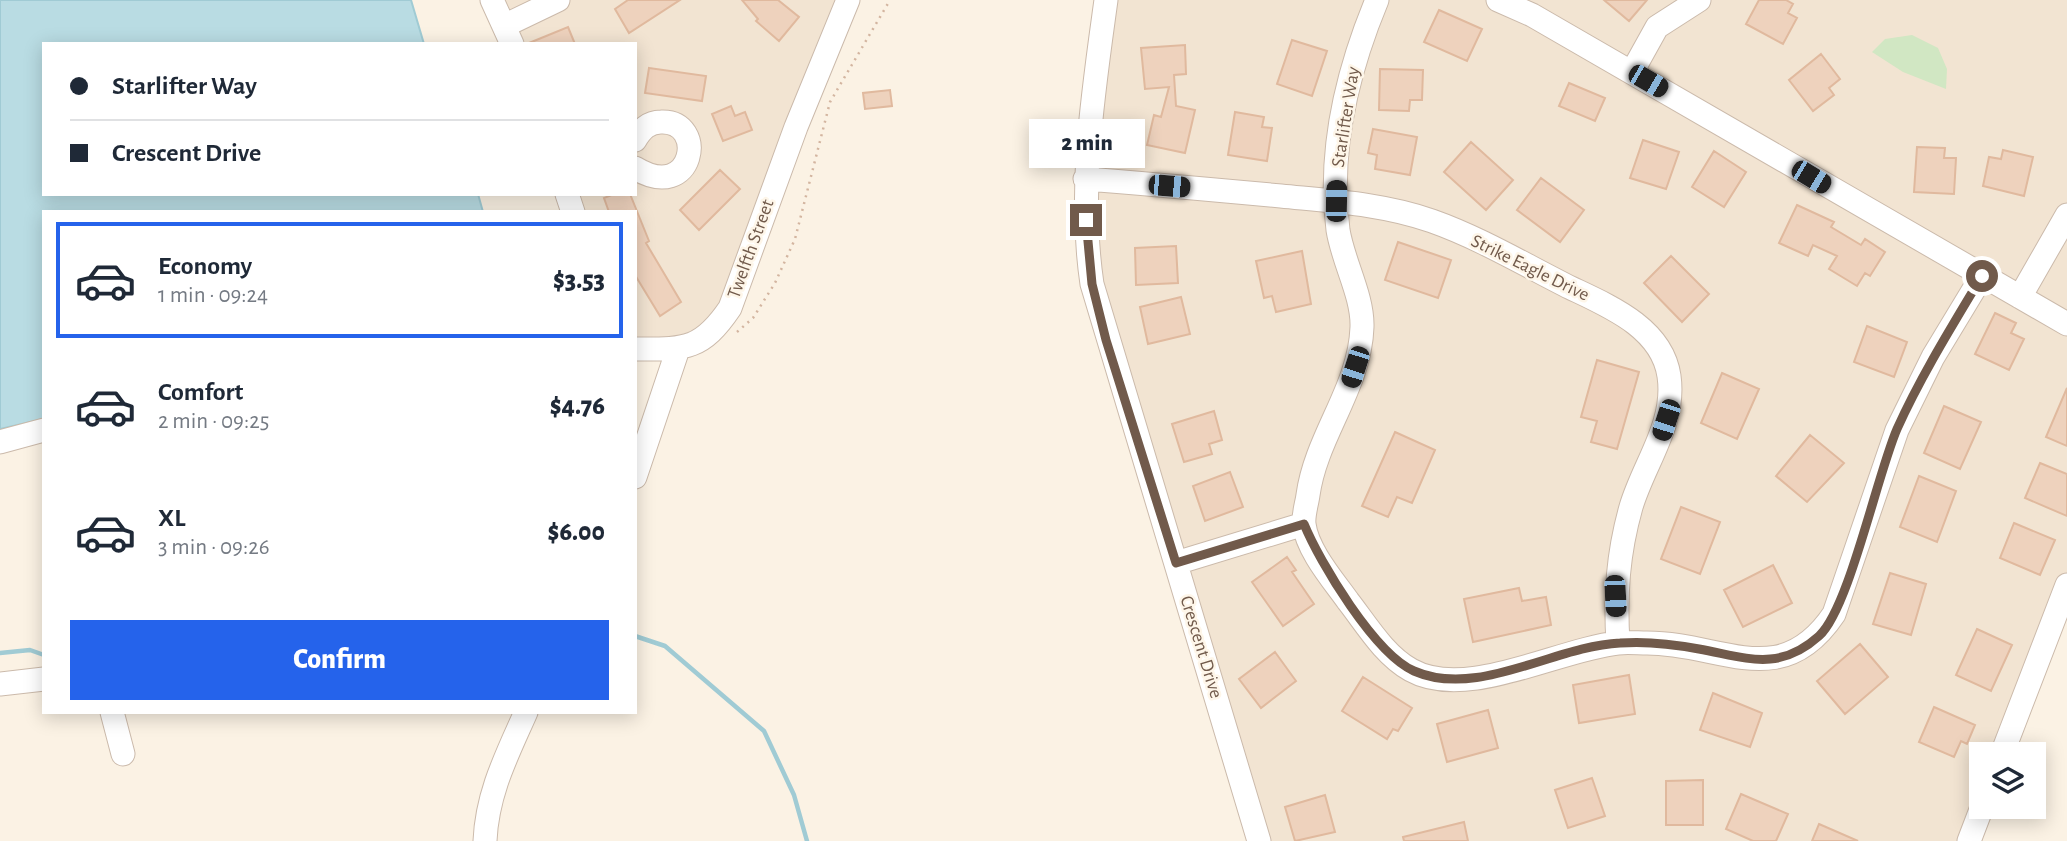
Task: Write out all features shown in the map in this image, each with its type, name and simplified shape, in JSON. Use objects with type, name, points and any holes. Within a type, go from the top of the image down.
[{"type":"street","points":[[492,0],[509,34],[558,0]]},
{"type":"street","name":"Crescent Drive","points":[[1106,0],[1086,178],[1086,240],[1092,284],[1106,340],[1259,841]]},
{"type":"street","name":"Starlifter Way","points":[[1304,524],[1316,458],[1360,352],[1363,323],[1339,233],[1336,201],[1337,159],[1345,98],[1358,45],[1377,0]]},
{"type":"street","points":[[1498,0],[1535,7],[1632,72],[2067,324]]},
{"type":"street","points":[[1632,72],[1657,27],[1699,0]]},
{"type":"street","name":"Twelfth Street","points":[[678,349],[694,344],[714,331],[730,308],[839,4]]},
{"type":"street","points":[[637,137],[645,126],[654,122],[672,123],[686,135],[690,153],[682,170],[665,178],[637,169]]},
{"type":"street","name":"Strike Eagle Drive","points":[[1086,178],[1336,201],[1407,214],[1456,231],[1623,314],[1649,336],[1661,353],[1669,374],[1670,398],[1659,442],[1631,508],[1620,551],[1615,596],[1618,643]]},
{"type":"street","points":[[2020,297],[2067,215]]},
{"type":"street","points":[[1176,563],[1304,524],[1336,585],[1379,642],[1411,670],[1444,680],[1471,678],[1618,643],[1665,643],[1760,661],[1788,656],[1820,635],[1834,614],[1897,430],[1933,357],[1982,276]]},
{"type":"street","points":[[637,349],[678,349],[637,471]]},
{"type":"street","points":[[0,442],[42,431]]},
{"type":"street","points":[[2007,742],[2067,585]]},
{"type":"street","points":[[0,684],[42,679]]},
{"type":"street","points":[[113,714],[123,754]]},
{"type":"street","points":[[485,841],[486,821],[496,779],[525,714]]},
{"type":"street","points":[[1969,841],[1977,819]]},
{"type":"path","points":[[730,339],[753,318],[775,283],[795,239],[830,102],[890,0]]},
{"type":"shaded area","points":[[494,0],[843,0],[723,316],[684,345],[656,345],[637,338],[637,210],[579,210],[574,196],[637,196],[637,42],[514,42]]},
{"type":"shaded area","points":[[1108,0],[2067,0],[2067,583],[2007,742],[1969,742],[1969,819],[1976,819],[1968,841],[1259,841],[1106,340],[1085,178]]},
{"type":"green space","points":[[1912,35],[1938,48],[1947,69],[1946,89],[1903,72],[1872,52],[1885,39]]},
{"type":"water","points":[[0,0],[411,0],[423,42],[42,42],[42,196],[479,196],[482,210],[42,210],[42,419],[0,429]]},
{"type":"building","points":[[628,0],[680,0],[629,33],[615,9]]},
{"type":"building","points":[[742,0],[778,0],[799,17],[779,41],[756,21],[758,19]]},
{"type":"building","points":[[1604,0],[1647,0],[1629,21]]},
{"type":"building","points":[[1759,0],[1786,0],[1793,4],[1788,13],[1797,18],[1783,44],[1746,24]]},
{"type":"building","points":[[1439,10],[1482,29],[1467,61],[1424,42]]},
{"type":"building","points":[[568,27],[574,42],[531,42]]},
{"type":"building","points":[[1292,40],[1327,51],[1312,96],[1277,84]]},
{"type":"building","points":[[1185,45],[1186,74],[1174,75],[1176,106],[1195,110],[1185,153],[1147,145],[1154,115],[1161,117],[1169,87],[1145,89],[1141,48]]},
{"type":"building","points":[[1821,54],[1840,79],[1829,88],[1834,95],[1813,111],[1789,80]]},
{"type":"building","points":[[649,68],[706,76],[702,101],[645,93]]},
{"type":"building","points":[[1380,69],[1423,70],[1422,100],[1410,100],[1409,111],[1379,110]]},
{"type":"building","points":[[1569,83],[1605,98],[1595,121],[1559,106]]},
{"type":"building","points":[[890,90],[892,106],[865,109],[863,93]]},
{"type":"building","points":[[731,106],[735,116],[745,112],[752,130],[723,141],[712,114]]},
{"type":"building","points":[[1235,112],[1264,117],[1262,127],[1272,128],[1267,161],[1228,155]]},
{"type":"building","points":[[1373,129],[1417,137],[1410,175],[1375,169],[1377,155],[1368,153]]},
{"type":"building","points":[[1643,140],[1679,152],[1666,189],[1630,178]]},
{"type":"building","points":[[1471,142],[1513,180],[1486,210],[1444,172]]},
{"type":"building","points":[[1917,147],[1945,148],[1944,158],[1956,158],[1954,194],[1914,192]]},
{"type":"building","points":[[2003,150],[2033,157],[2024,196],[1983,186],[1989,157],[2001,159]]},
{"type":"building","points":[[1714,151],[1746,172],[1724,207],[1692,187]]},
{"type":"building","points":[[720,170],[740,189],[699,230],[680,210]]},
{"type":"building","points":[[1541,178],[1584,210],[1560,242],[1517,210]]},
{"type":"building","points":[[631,196],[636,210],[608,210],[604,198]]},
{"type":"building","points":[[1797,205],[1834,222],[1831,227],[1861,245],[1865,239],[1885,252],[1870,276],[1865,273],[1857,286],[1829,269],[1837,256],[1813,245],[1808,256],[1779,243]]},
{"type":"building","points":[[637,211],[649,241],[646,243],[681,302],[660,316],[637,278]]},
{"type":"building","points":[[1398,242],[1451,260],[1438,298],[1385,280]]},
{"type":"building","points":[[1176,246],[1178,283],[1136,285],[1135,248]]},
{"type":"building","points":[[1302,251],[1311,304],[1276,312],[1272,296],[1264,298],[1256,261]]},
{"type":"building","points":[[1671,256],[1709,294],[1682,322],[1644,283]]},
{"type":"building","points":[[1181,297],[1190,334],[1148,344],[1140,307]]},
{"type":"building","points":[[1995,313],[2016,323],[2011,333],[2024,339],[2009,370],[1975,354]]},
{"type":"building","points":[[1867,326],[1907,342],[1894,377],[1854,362]]},
{"type":"building","points":[[1597,360],[1639,372],[1617,449],[1591,442],[1597,421],[1581,417]]},
{"type":"building","points":[[1722,373],[1759,389],[1737,439],[1701,423]]},
{"type":"building","points":[[2067,388],[2067,446],[2046,437]]},
{"type":"building","points":[[1944,406],[1981,422],[1960,469],[1924,453]]},
{"type":"building","points":[[1214,411],[1222,440],[1209,444],[1212,454],[1184,462],[1172,424]]},
{"type":"building","points":[[1395,432],[1435,450],[1412,503],[1397,497],[1388,517],[1362,506]]},
{"type":"building","points":[[1810,435],[1844,463],[1807,502],[1776,476]]},
{"type":"building","points":[[2040,463],[2067,474],[2067,516],[2025,498]]},
{"type":"building","points":[[1230,472],[1243,507],[1205,521],[1193,486]]},
{"type":"building","points":[[1919,476],[1956,491],[1937,542],[1900,527]]},
{"type":"building","points":[[1681,507],[1720,522],[1700,574],[1661,559]]},
{"type":"building","points":[[2014,523],[2055,540],[2040,575],[2000,558]]},
{"type":"building","points":[[1287,557],[1296,570],[1292,572],[1314,604],[1283,626],[1252,582]]},
{"type":"building","points":[[1773,565],[1792,603],[1743,627],[1724,590]]},
{"type":"building","points":[[1890,573],[1926,584],[1911,635],[1873,624]]},
{"type":"building","points":[[1519,588],[1522,601],[1546,597],[1551,625],[1473,642],[1464,599]]},
{"type":"building","points":[[1977,629],[2012,645],[1991,691],[1956,675]]},
{"type":"building","points":[[1860,644],[1888,677],[1845,714],[1817,681]]},
{"type":"building","points":[[1275,652],[1296,681],[1261,708],[1239,679]]},
{"type":"building","points":[[1629,675],[1635,714],[1579,723],[1573,685]]},
{"type":"building","points":[[1363,677],[1412,708],[1398,731],[1393,729],[1387,739],[1342,711]]},
{"type":"building","points":[[1713,693],[1762,713],[1750,747],[1700,730]]},
{"type":"building","points":[[1934,707],[1975,725],[1967,744],[1961,741],[1954,757],[1919,742]]},
{"type":"building","points":[[1488,710],[1498,748],[1447,762],[1437,724]]},
{"type":"building","points":[[1592,778],[1605,816],[1568,828],[1555,790]]},
{"type":"building","points":[[1703,780],[1703,825],[1666,825],[1666,781]]},
{"type":"building","points":[[1741,794],[1788,814],[1776,841],[1753,841],[1726,829]]},
{"type":"building","points":[[1325,795],[1335,832],[1295,841],[1285,807]]},
{"type":"building","points":[[1464,822],[1468,841],[1404,841],[1403,837]]},
{"type":"building","points":[[1819,824],[1858,841],[1812,841]]},
{"type":"waterway","points":[[637,637],[665,646],[764,731],[794,795],[807,841]]},
{"type":"waterway","points":[[0,653],[30,650],[42,654]]},
{"type":"route","points":[[1086,220],[1092,284],[1106,340],[1176,563],[1304,524],[1336,585],[1379,642],[1411,670],[1444,680],[1471,678],[1618,643],[1665,643],[1760,661],[1788,656],[1820,635],[1834,614],[1844,588],[1897,430],[1933,357],[1982,276]]}]
